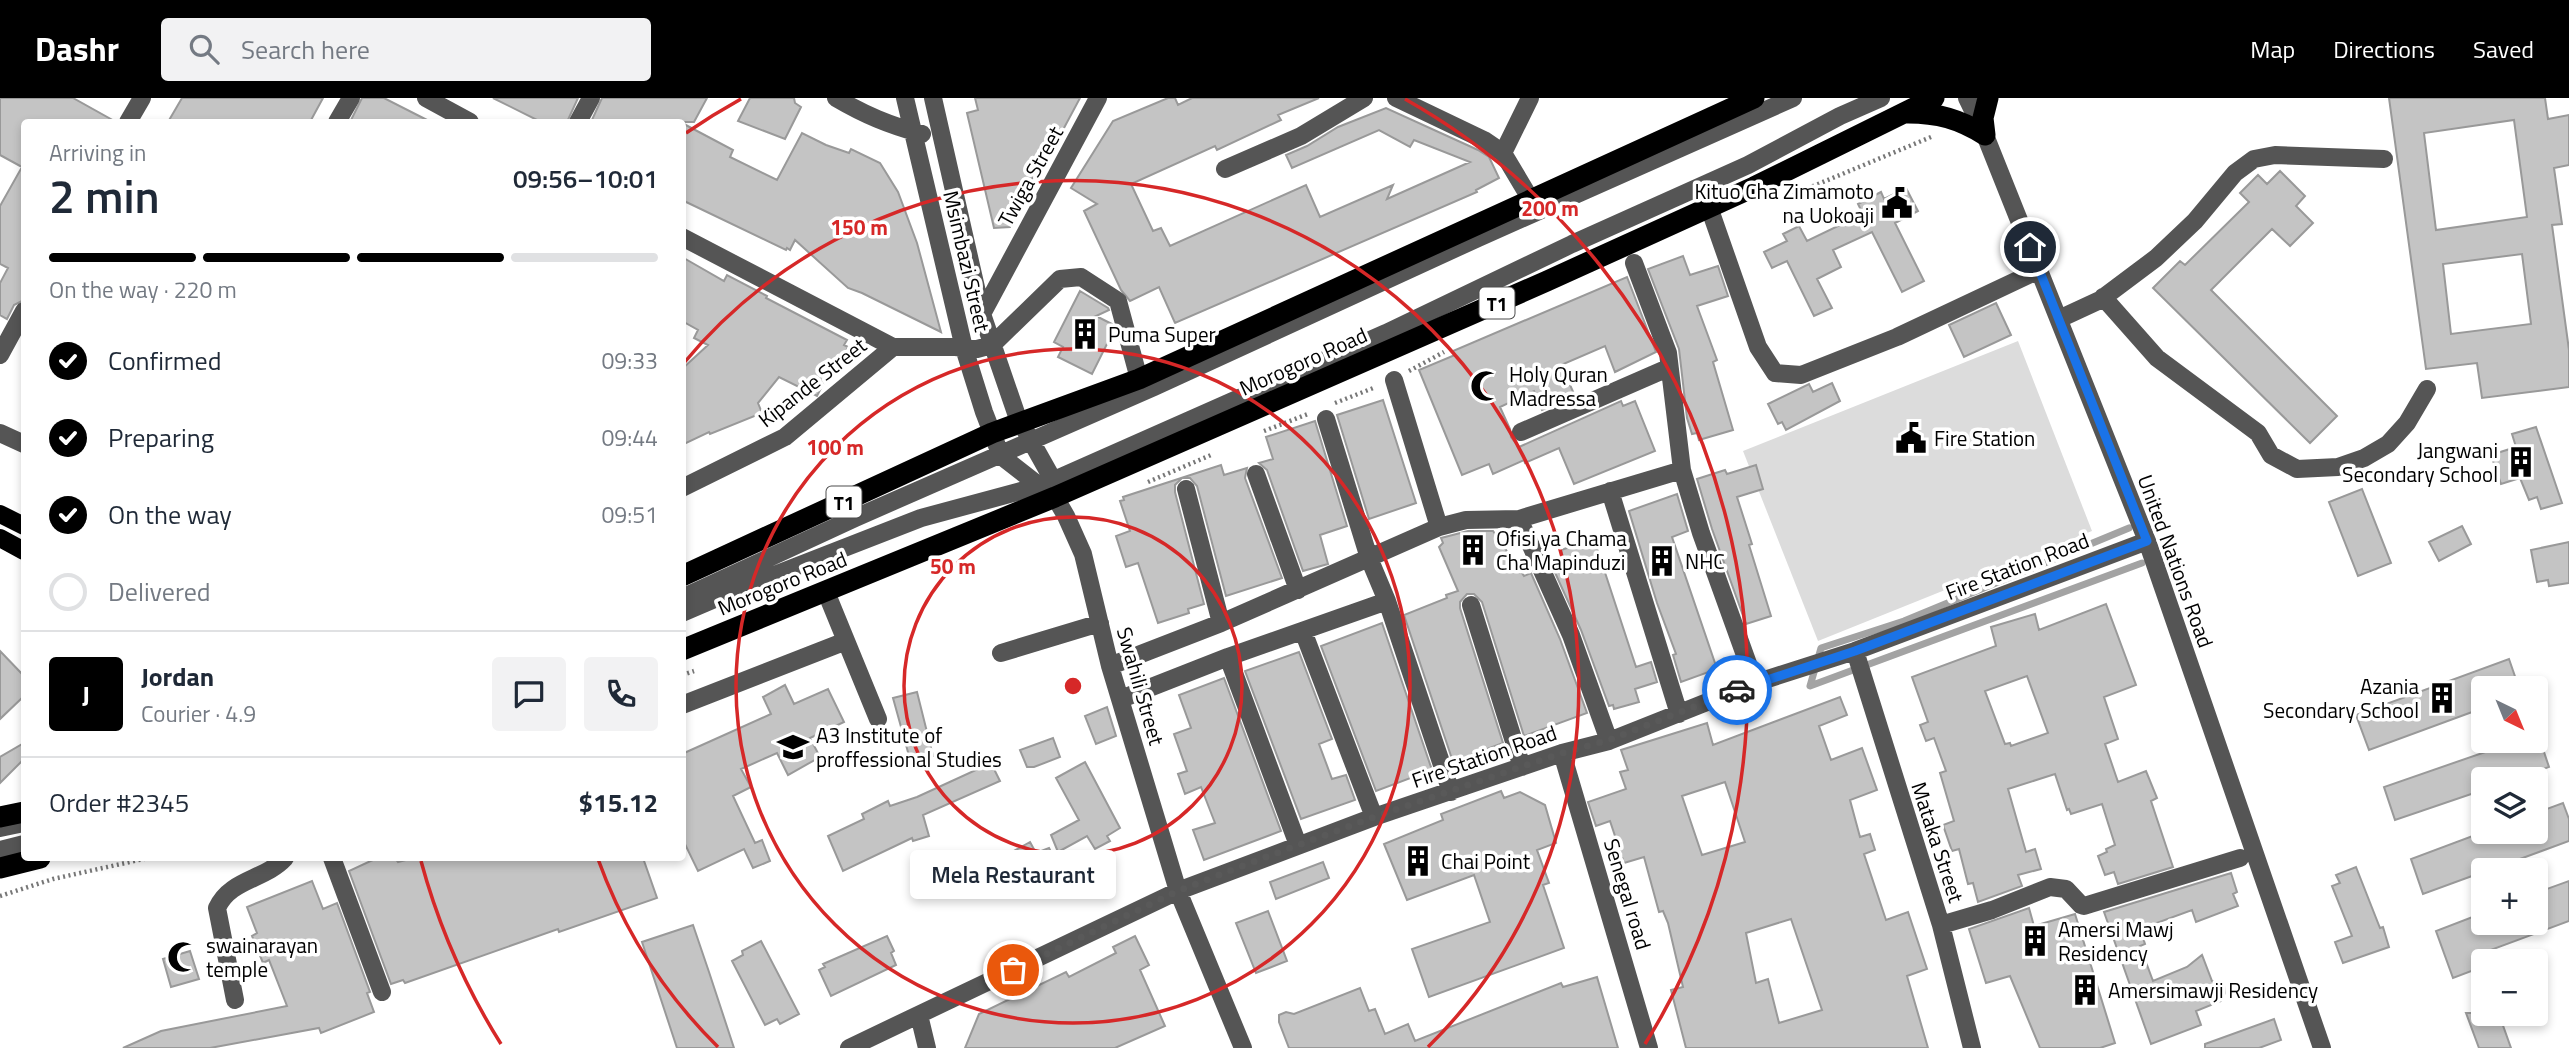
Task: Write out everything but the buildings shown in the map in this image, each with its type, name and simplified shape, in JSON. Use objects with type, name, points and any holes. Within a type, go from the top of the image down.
[{"type":"highway","name":"Morogoro Road","points":[[686,574],[1012,438],[1531,200],[1728,103],[1754,98]]},
{"type":"highway","name":"Morogoro Road","points":[[686,648],[826,592],[1049,488],[1709,207],[1934,98]]},
{"type":"highway","points":[[1985,135],[1983,118],[1988,98]]},
{"type":"highway","points":[[1906,113],[1933,113],[1958,120],[1985,135]]},
{"type":"highway","points":[[0,817],[21,813]]},
{"type":"highway","points":[[0,867],[27,861]]},
{"type":"main road","points":[[0,514],[21,524]]},
{"type":"main road","points":[[0,538],[21,549]]},
{"type":"street","points":[[130,119],[142,98]]},
{"type":"street","points":[[339,119],[351,98]]},
{"type":"street","points":[[426,98],[464,119]]},
{"type":"street","points":[[580,119],[591,98]]},
{"type":"street","points":[[836,98],[872,118],[905,131],[928,135]]},
{"type":"street","name":"Msimbazi Street","points":[[905,98],[928,135],[982,314],[979,347],[1012,438]]},
{"type":"street","points":[[916,98],[928,135]]},
{"type":"street","points":[[925,98],[928,135]]},
{"type":"street","name":"Msimbazi Street","points":[[933,98],[928,135],[979,347],[1012,438]]},
{"type":"street","name":"Twiga Street","points":[[982,314],[1098,98]]},
{"type":"street","points":[[1225,169],[1301,136],[1364,98]]},
{"type":"street","points":[[1396,98],[1484,140],[1503,153],[1531,200]]},
{"type":"street","points":[[1503,153],[1530,98]]},
{"type":"street","name":"Morogoro Road","points":[[686,595],[855,518],[1012,438],[1793,98]]},
{"type":"street","name":"Morogoro Road","points":[[686,611],[921,518],[1049,488],[1572,244],[1748,165],[1881,98]]},
{"type":"street","name":"United Nations Road","points":[[1967,98],[1985,135],[2147,541],[2322,1048]]},
{"type":"street","points":[[2059,319],[2103,297],[2156,258],[2194,221],[2235,173],[2254,159],[2275,155],[2384,159]]},
{"type":"street","points":[[1709,207],[1758,348],[1775,373],[1801,375],[1897,337],[2039,270]]},
{"type":"street","points":[[686,239],[893,347],[979,347],[1060,279],[1081,277],[1118,301],[1139,379]]},
{"type":"street","points":[[1634,263],[1668,353],[1682,470],[1701,533],[1755,683]]},
{"type":"street","points":[[2103,297],[2157,358],[2258,433],[2271,455],[2297,469],[2338,467],[2364,458],[2388,444],[2407,423],[2427,389]]},
{"type":"street","points":[[0,355],[21,316]]},
{"type":"street","name":"Kipande Street","points":[[686,486],[785,437],[893,347]]},
{"type":"street","points":[[1521,432],[1668,368]]},
{"type":"street","points":[[1394,380],[1439,527]]},
{"type":"street","points":[[1326,419],[1369,558],[1387,601],[1451,792]]},
{"type":"street","points":[[0,433],[21,443]]},
{"type":"street","points":[[1012,438],[1049,488]]},
{"type":"street","name":"Swahili Street","points":[[1012,438],[1049,488],[1066,516],[1083,554],[1110,666],[1178,891],[1243,1048]]},
{"type":"street","points":[[1110,666],[1221,623],[1439,527],[1466,520],[1519,519],[1682,470]]},
{"type":"street","points":[[1256,474],[1298,590]]},
{"type":"street","points":[[1186,489],[1221,623]]},
{"type":"street","points":[[1609,491],[1679,714]]},
{"type":"street","points":[[1519,519],[1571,635],[1609,740]]},
{"type":"street","name":"Fire Station Road","points":[[849,1048],[1178,891],[1374,817],[1562,753],[1609,740],[1755,683],[1855,651],[2147,541]]},
{"type":"street","points":[[826,592],[878,719]]},
{"type":"street","points":[[1121,699],[1228,657],[1387,601]]},
{"type":"street","points":[[1471,605],[1522,767]]},
{"type":"street","points":[[1001,653],[1100,623]]},
{"type":"street","points":[[1303,631],[1374,817]]},
{"type":"street","points":[[686,703],[846,641]]},
{"type":"street","name":"Mataka Street","points":[[1855,651],[1941,925],[1972,1048]]},
{"type":"street","points":[[1228,657],[1298,845]]},
{"type":"street","name":"Senegal road","points":[[1562,753],[1650,1048]]},
{"type":"street","points":[[0,828],[21,824]]},
{"type":"street","points":[[0,850],[21,845]]},
{"type":"street","points":[[1941,925],[1993,910],[2050,887],[2066,888],[2084,906],[2240,859]]},
{"type":"street","points":[[235,1000],[217,908],[228,890],[267,871],[281,861]]},
{"type":"street","points":[[333,861],[382,992]]},
{"type":"street","points":[[919,1015],[927,1048]]},
{"type":"path","points":[[0,896],[53,879],[134,861]]},
{"type":"shaded area","points":[[2018,341],[2092,531],[1818,641],[1743,451]]},
{"type":"waterway","points":[[2129,528],[1904,621],[1821,648],[1810,686],[2142,563]]},
{"type":"way so far","points":[[1013,970],[1178,891],[1250,863],[1374,817],[1562,753],[1609,740],[1737,690]]},
{"type":"place","name":"Kituo Cha Zimamoto na Uokoaji","points":[[1897,203]]},
{"type":"place","name":"Puma Super","points":[[1085,334]]},
{"type":"place","name":"Holy Quran Madressa","points":[[1486,386]]},
{"type":"place","name":"Fire Station","points":[[1911,438]]},
{"type":"place","name":"Jangwani Secondary School","points":[[2521,462]]},
{"type":"place","name":"Ofisi ya Chama Cha Mapinduzi","points":[[1473,550]]},
{"type":"place","name":"NHC","points":[[1662,561]]},
{"type":"place","name":"Azania Secondary School","points":[[2442,698]]},
{"type":"place","name":"A3 Institute of proffessional Studies","points":[[793,747]]},
{"type":"place","name":"Chai Point","points":[[1418,861]]},
{"type":"place","name":"Amersi Mawj Residency","points":[[2035,941]]},
{"type":"place","name":"swainarayan temple","points":[[183,957]]},
{"type":"place","name":"Mela Restaurant","points":[[1013,970]]},
{"type":"place","name":"Amersimawji Residency","points":[[2085,990]]},
{"type":"route","points":[[1737,690],[1855,651],[2147,541],[2030,247]]}]
